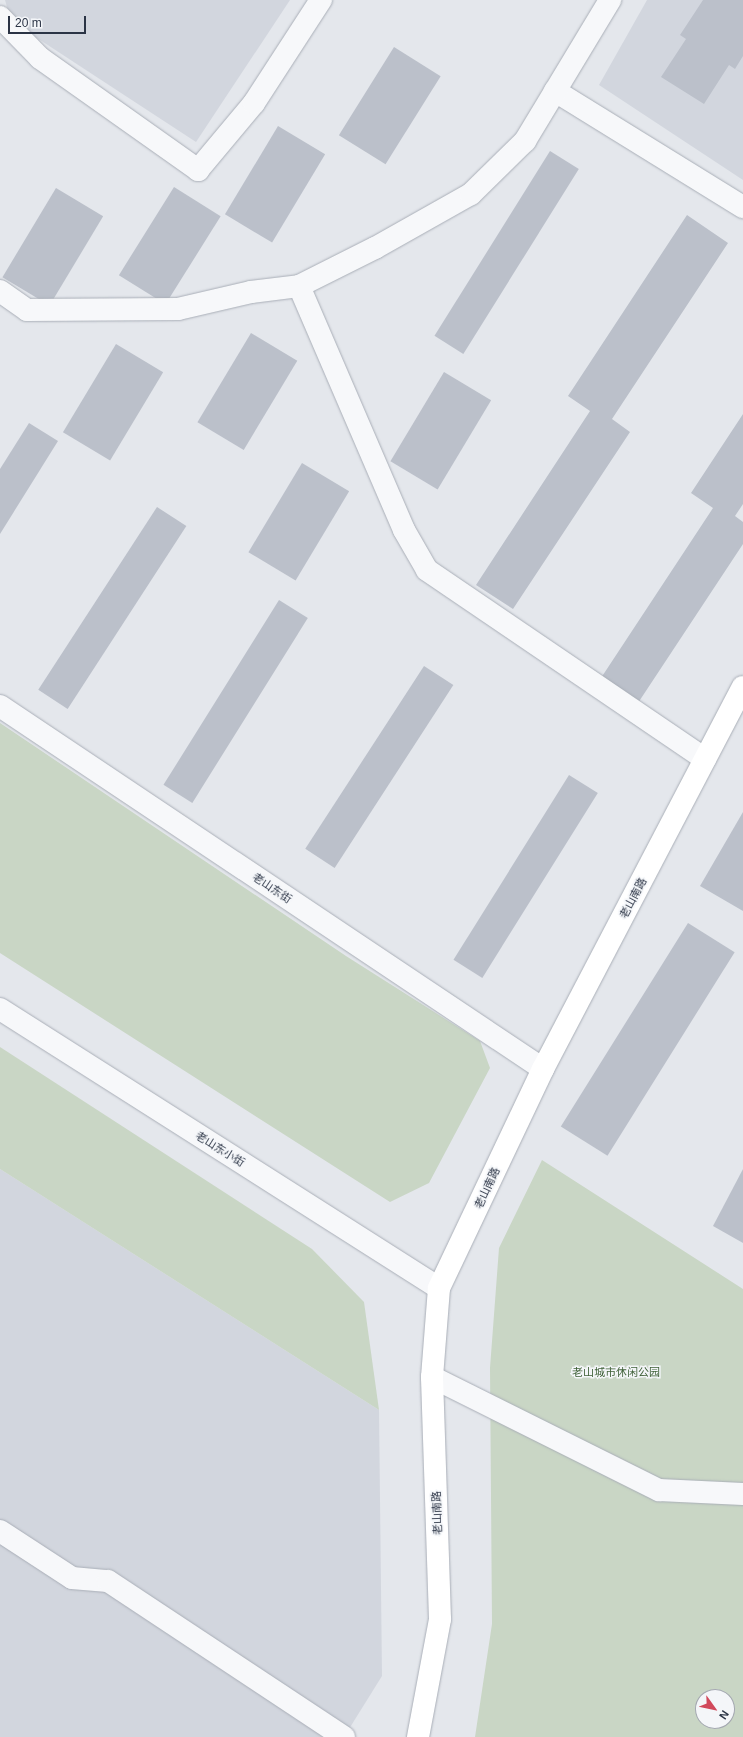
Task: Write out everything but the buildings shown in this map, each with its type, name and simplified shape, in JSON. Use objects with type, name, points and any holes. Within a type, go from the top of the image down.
[{"type":"main road","name":"老山南路","points":[[418,1737],[440,1619],[432,1377],[439,1288],[543,1070],[743,687]]},
{"type":"street","points":[[0,17],[40,58],[198,170],[254,103],[321,0]]},
{"type":"street","points":[[0,291],[27,310],[178,309],[251,292],[299,286],[375,248],[471,194],[525,141],[610,0]]},
{"type":"street","points":[[556,91],[743,208]]},
{"type":"street","points":[[299,286],[404,530],[427,570],[705,759]]},
{"type":"street","name":"老山东街","points":[[0,706],[543,1070]]},
{"type":"street","name":"老山东小街","points":[[0,1009],[439,1288]]},
{"type":"street","points":[[432,1377],[659,1490],[743,1494]]},
{"type":"street","points":[[0,1531],[72,1578],[108,1581],[344,1737]]},
{"type":"shaded area","points":[[5,0],[290,0],[196,142],[11,21]]},
{"type":"shaded area","points":[[647,0],[743,0],[743,180],[599,85]]},
{"type":"shaded area","points":[[0,1169],[379,1410],[382,1676],[344,1737],[0,1737]]},
{"type":"green space","points":[[0,723],[346,956],[480,1041],[490,1068],[429,1183],[390,1202],[0,953]]},
{"type":"green space","points":[[0,1047],[312,1249],[364,1302],[379,1410],[0,1169]]},
{"type":"green space","name":"老山城市休闲公园","points":[[542,1160],[743,1289],[743,1737],[475,1737],[492,1624],[490,1368],[499,1248]]}]
